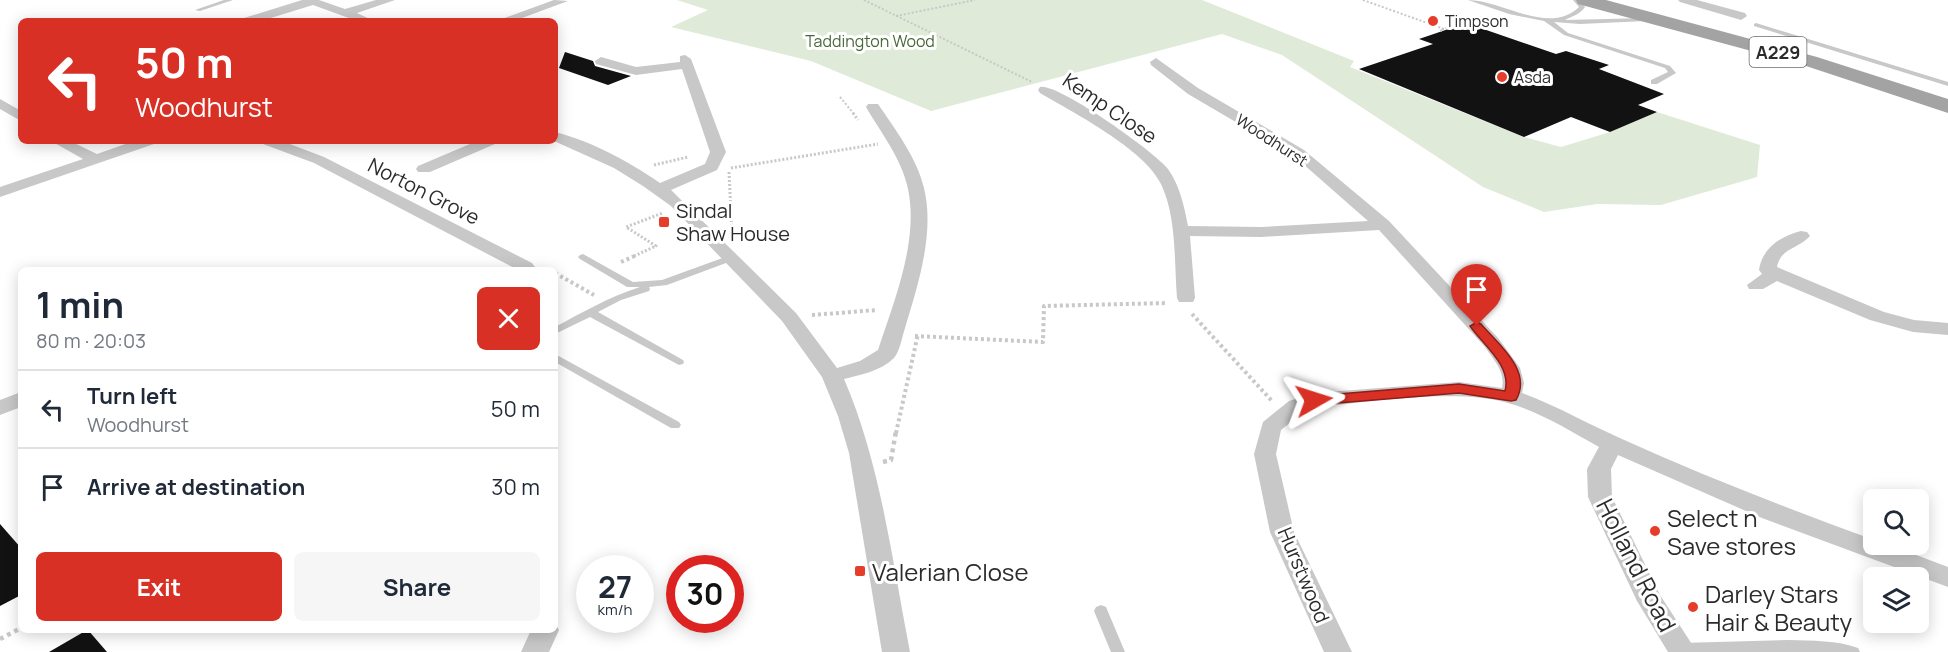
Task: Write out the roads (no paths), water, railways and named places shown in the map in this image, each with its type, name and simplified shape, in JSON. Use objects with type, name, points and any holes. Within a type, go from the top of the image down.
[{"type":"main road","name":"A229","points":[[1585,0],[1825,66],[1948,106]]},
{"type":"main road","name":"A229","points":[[1612,0],[1711,15],[1808,52],[1948,95]]},
{"type":"main road","points":[[1628,0],[1711,15]]},
{"type":"street","points":[[344,13],[389,0]]},
{"type":"street","points":[[1684,0],[1711,15],[1741,16]]},
{"type":"street","points":[[257,18],[310,1],[359,18]]},
{"type":"street","points":[[511,18],[562,1]]},
{"type":"street","points":[[601,61],[636,71],[686,62],[717,149],[717,158],[711,167],[701,173],[660,189]]},
{"type":"street","name":"Woodhurst","points":[[1156,62],[1192,91],[1299,153],[1383,225],[1492,343],[1510,368],[1514,383],[1511,396]]},
{"type":"street","name":"Kemp Close","points":[[1045,90],[1137,148],[1169,183],[1181,231],[1184,300]]},
{"type":"street","points":[[0,103],[18,115]]},
{"type":"street","points":[[832,376],[879,361],[887,353],[915,248],[920,216],[916,188],[908,165],[873,107]]},
{"type":"street","points":[[558,137],[584,147],[631,171],[660,189],[680,206],[789,317],[832,376],[849,416],[860,453],[896,652]]},
{"type":"street","points":[[64,144],[96,159]]},
{"type":"street","points":[[0,192],[140,144]]},
{"type":"street","name":"Norton Grove","points":[[276,144],[319,160],[526,267]]},
{"type":"street","points":[[424,169],[483,144]]},
{"type":"street","points":[[1181,231],[1261,232],[1383,225]]},
{"type":"street","points":[[1801,236],[1781,245],[1772,255],[1767,269],[1877,316],[1914,326],[1948,330]]},
{"type":"street","points":[[1756,285],[1776,274]]},
{"type":"street","name":"Hurstwood","points":[[1338,652],[1282,532],[1266,454],[1271,427],[1297,406],[1314,400],[1459,389],[1511,396],[1545,409],[1612,444],[1771,512],[1948,576]]},
{"type":"street","points":[[0,408],[18,400]]},
{"type":"street","name":"Holland Road","points":[[1612,444],[1599,469],[1600,497],[1650,601],[1682,651]]},
{"type":"street","points":[[536,652],[544,633]]},
{"type":"lane","points":[[198,10],[230,0]]},
{"type":"lane","points":[[1471,0],[1486,2],[1514,14],[1546,20],[1661,20]]},
{"type":"lane","points":[[1559,21],[1580,10],[1582,7],[1576,0]]},
{"type":"lane","points":[[1546,20],[1566,34],[1668,67],[1672,74],[1654,82]]},
{"type":"lane","points":[[1756,25],[1948,84]]},
{"type":"lane","points":[[558,329],[608,303],[663,283],[725,252]]},
{"type":"lane","points":[[583,257],[631,285],[663,283]]},
{"type":"lane","points":[[589,312],[679,362]]},
{"type":"lane","points":[[558,359],[675,425]]},
{"type":"lane","points":[[1101,611],[1118,652]]},
{"type":"lane","points":[[1682,651],[1799,647],[1853,652]]},
{"type":"place","name":"Timpson","points":[[1433,21]]},
{"type":"place","name":"Asda","points":[[1502,77]]},
{"type":"place","name":"Sindal Shaw House","points":[[664,222]]},
{"type":"place","name":"Select n Save stores","points":[[1655,531]]},
{"type":"place","name":"Valerian Close","points":[[860,571]]},
{"type":"place","name":"Darley Stars Hair & Beauty","points":[[1693,607]]},
{"type":"park label","name":"Taddington Wood","points":[[870,41]]}]
